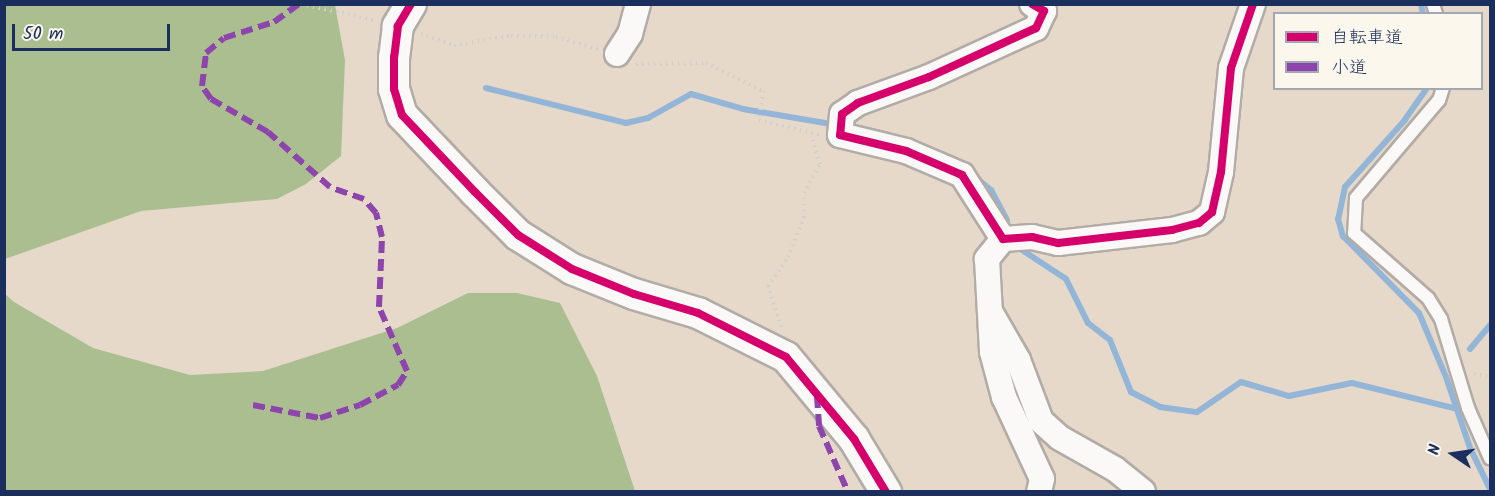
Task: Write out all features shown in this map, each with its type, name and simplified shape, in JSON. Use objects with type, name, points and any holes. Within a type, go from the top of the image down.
[{"type":"street","points":[[617,54],[630,34],[638,4]]},
{"type":"street","points":[[1003,239],[962,175],[906,151],[840,127],[858,103],[929,77],[1036,28],[1044,11],[1032,4]]},
{"type":"street","points":[[1039,492],[1042,479],[1019,434],[998,374],[987,306],[987,258],[1003,239],[1032,237],[1058,243],[1172,230],[1205,220],[1212,212],[1221,172],[1231,68],[1253,4]]},
{"type":"street","points":[[405,15],[394,89],[402,115],[518,235],[572,269],[634,294],[698,313],[786,357],[854,439],[886,492]]},
{"type":"street","points":[[987,306],[1018,360],[1041,421],[1060,438],[1115,469],[1143,492]]},
{"type":"lane","points":[[1442,90],[1439,100],[1356,198],[1354,233],[1428,298],[1441,319],[1468,408],[1491,458]]},
{"type":"path","points":[[301,4],[405,15],[454,45],[511,36],[556,37],[617,54],[643,66],[706,63],[763,91],[759,120],[811,135],[840,127]]},
{"type":"path","points":[[786,357],[779,312],[768,286],[788,256],[804,216],[804,193],[820,164],[811,135]]},
{"type":"green space","points":[[5,4],[335,5],[345,60],[341,156],[306,184],[277,199],[141,211],[5,259]]},
{"type":"green space","points":[[4,293],[14,302],[93,348],[190,375],[263,371],[397,328],[468,293],[517,293],[560,303],[597,376],[635,491],[5,491]]},
{"type":"waterway","points":[[1421,4],[1423,12]]},
{"type":"waterway","points":[[486,88],[626,123],[648,118],[691,94],[743,109],[837,125]]},
{"type":"waterway","points":[[1426,90],[1405,120],[1345,187],[1338,219],[1343,236],[1419,313],[1446,377],[1470,448],[1490,489]]},
{"type":"waterway","points":[[847,125],[889,135]]},
{"type":"waterway","points":[[913,142],[956,160]]},
{"type":"waterway","points":[[975,177],[991,190],[1007,220]]},
{"type":"waterway","points":[[1019,248],[1066,279],[1088,323],[1110,340],[1131,392],[1160,407],[1197,412],[1241,382],[1289,396],[1352,383],[1454,408]]},
{"type":"waterway","points":[[1470,349],[1490,325]]},
{"type":"marked path","points":[[253,405],[320,418],[360,405],[398,385],[407,371],[379,307],[382,237],[376,213],[364,199],[330,187],[268,132],[211,99],[202,86],[206,53],[224,38],[274,22],[299,4]]},
{"type":"marked path","points":[[817,396],[819,426],[848,492]]},
{"type":"cycle path","points":[[411,4],[398,26],[394,57],[394,89],[402,115],[475,192],[518,235],[572,269],[634,294],[698,313],[786,357],[854,439],[886,492]]},
{"type":"cycle path","points":[[1032,4],[1044,11],[1036,28],[929,77],[858,103],[842,114],[840,135],[906,151],[962,175],[1003,239],[1032,237],[1058,243],[1172,230],[1199,223],[1212,212],[1221,172],[1231,68],[1253,4]]}]
